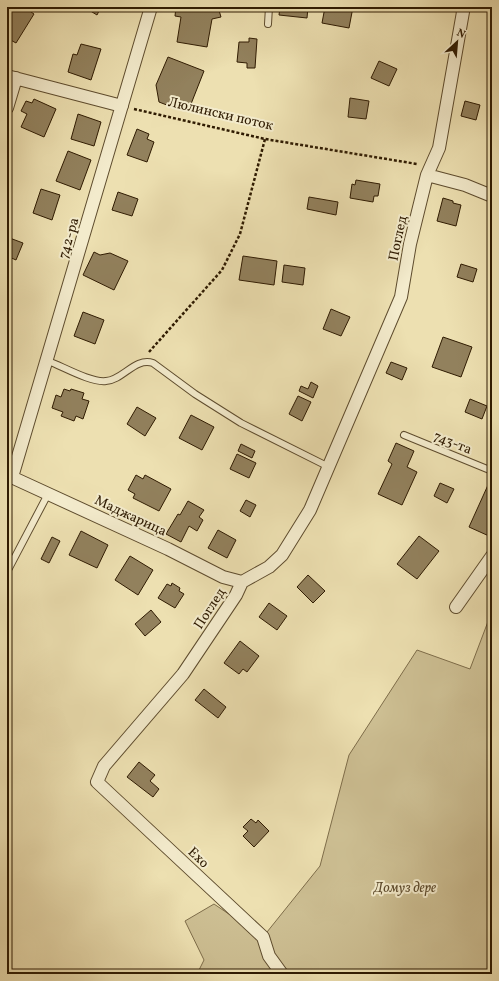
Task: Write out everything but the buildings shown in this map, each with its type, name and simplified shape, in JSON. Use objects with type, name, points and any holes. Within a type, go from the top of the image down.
[{"type":"street","name":"742-ра","points":[[9,476],[48,361],[151,7]]},
{"type":"street","name":"Поглед","points":[[104,766],[183,674],[236,595],[242,582],[270,567],[282,555],[310,510],[401,297],[410,244],[429,171],[439,148],[457,56],[463,12],[461,7]]},
{"type":"street","points":[[7,108],[11,77],[122,106]]},
{"type":"street","points":[[429,171],[492,196]]},
{"type":"street","name":"Маджарица","points":[[9,476],[168,549],[223,577],[242,582]]},
{"type":"street","points":[[456,607],[492,556]]},
{"type":"street","name":"Ехо","points":[[104,766],[97,782],[263,937],[269,956],[282,974]]},
{"type":"lane","points":[[268,24],[269,7]]},
{"type":"lane","points":[[48,361],[96,380],[106,381],[118,377],[139,363],[147,361],[158,366],[196,394],[241,423],[329,467]]},
{"type":"lane","name":"743-та","points":[[404,435],[492,471]]},
{"type":"lane","points":[[7,572],[48,494]]},
{"type":"path","name":"Люлински поток","points":[[122,106],[265,139],[429,171]]},
{"type":"path","points":[[139,363],[222,270],[240,234],[265,139]]},
{"type":"green space","name":"Домуз дере","points":[[492,611],[492,974],[197,974],[204,960],[185,921],[214,904],[263,937],[320,866],[349,755],[417,650],[470,669]]}]
